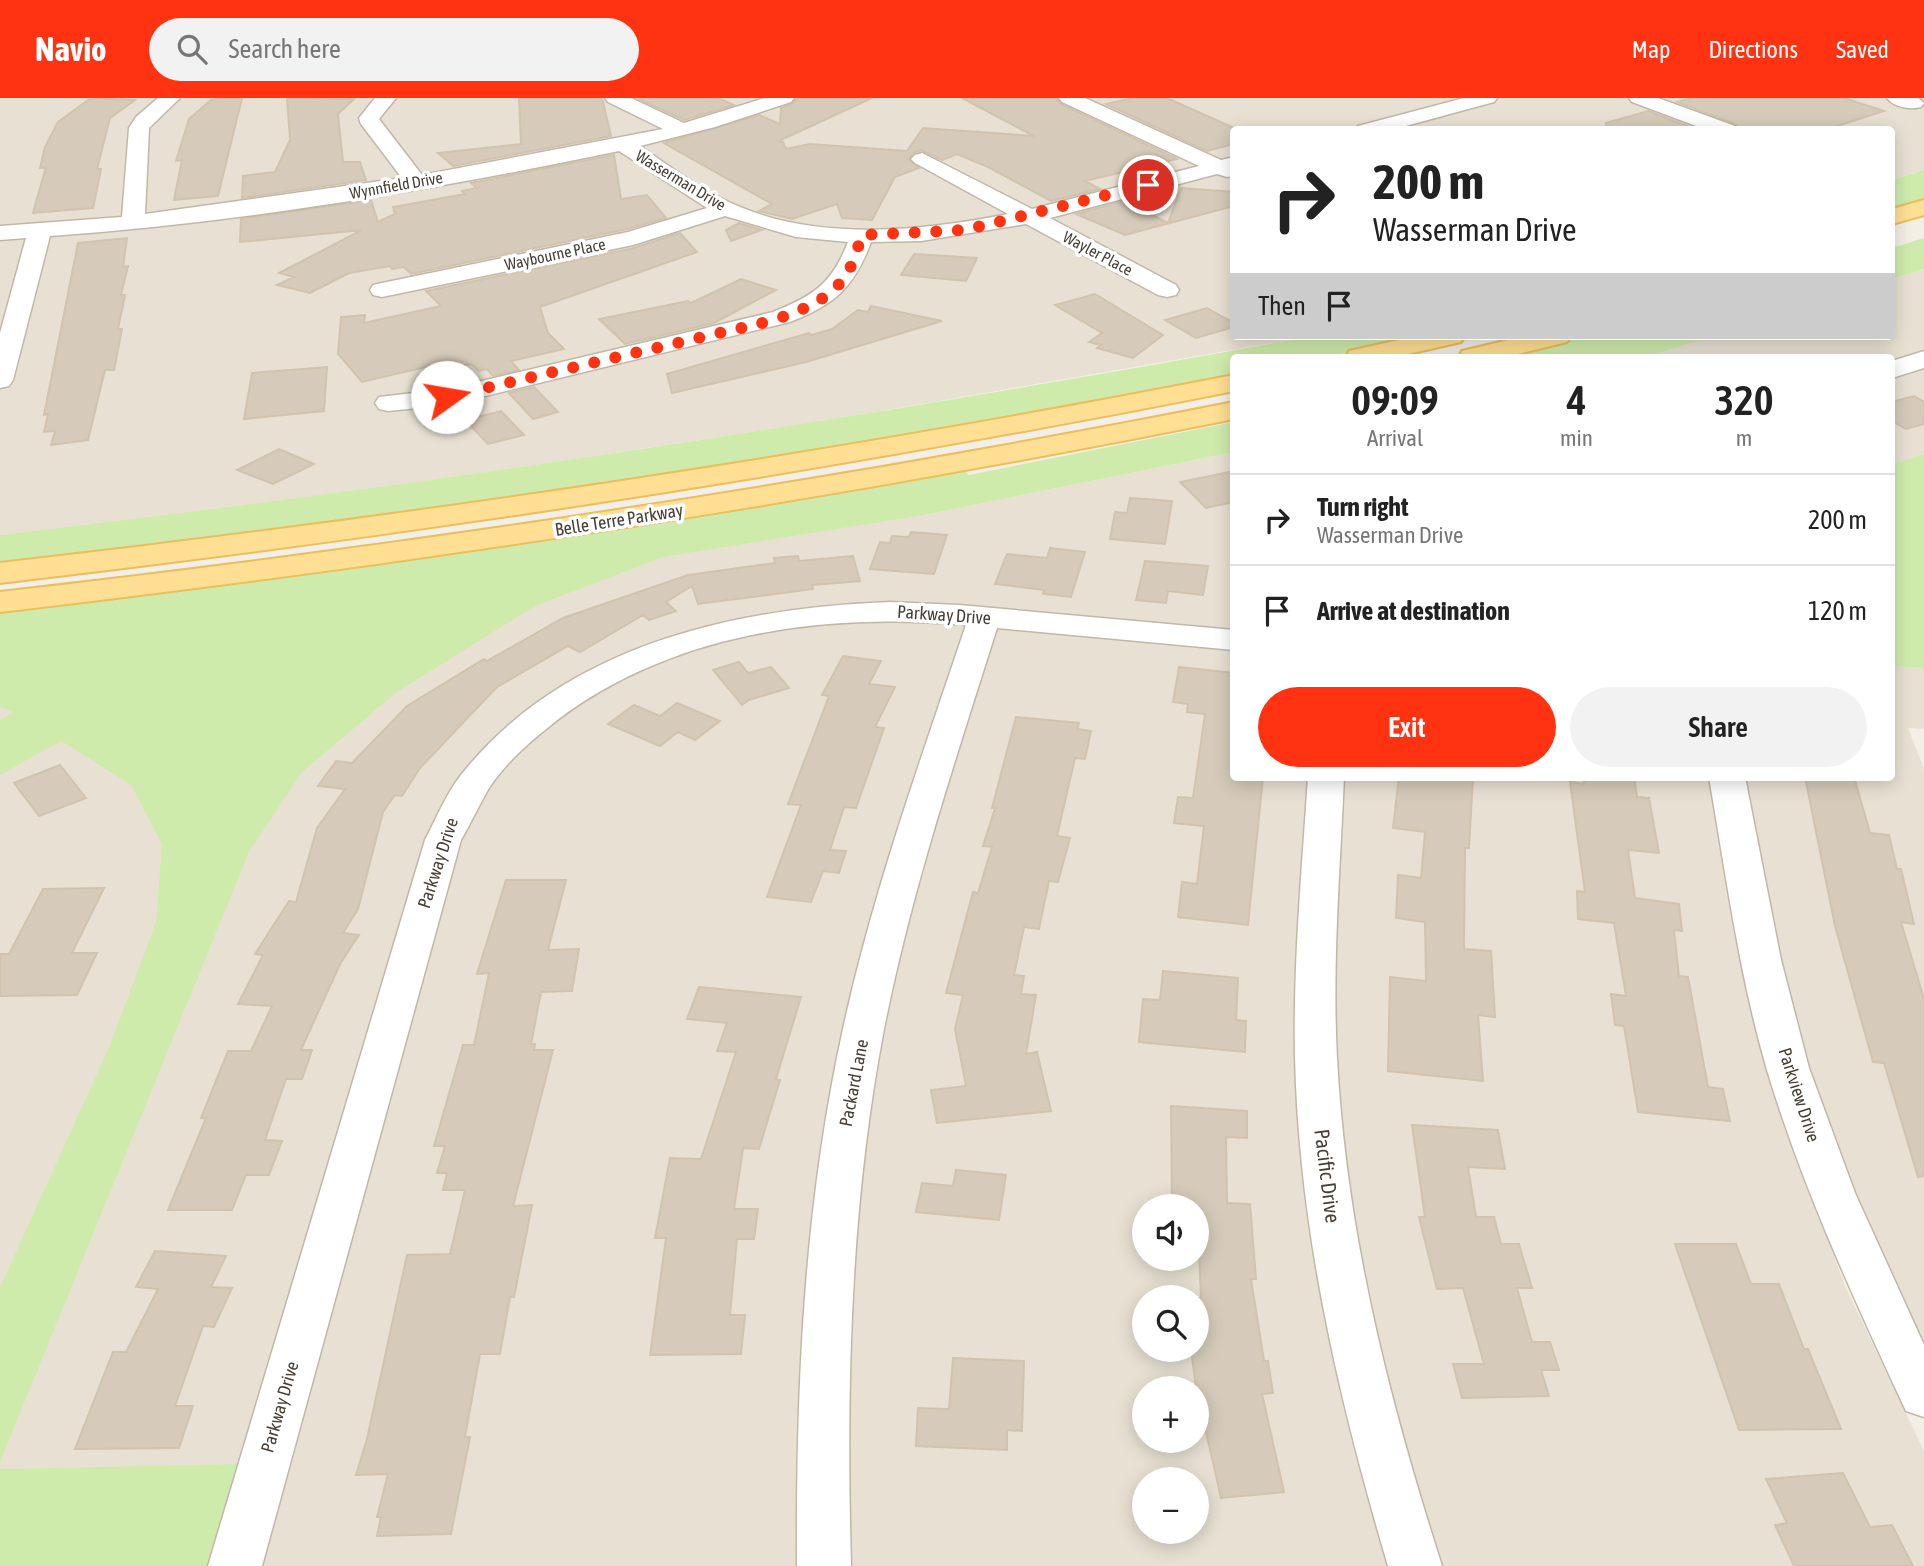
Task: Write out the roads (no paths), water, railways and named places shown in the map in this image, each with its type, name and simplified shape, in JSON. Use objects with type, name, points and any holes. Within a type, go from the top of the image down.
[{"type":"main road","points":[[1895,217],[1924,207]]},
{"type":"main road","points":[[1383,354],[1437,340]]},
{"type":"main road","points":[[1484,354],[1542,340]]},
{"type":"main road","name":"Belle Terre Parkway","points":[[0,573],[364,528],[648,486],[881,449],[1230,384]]},
{"type":"main road","name":"Belle Terre Parkway","points":[[0,602],[348,559],[671,512],[922,470],[1230,411]]},
{"type":"street","points":[[133,220],[139,128],[170,98]]},
{"type":"street","points":[[386,98],[369,118],[371,124],[416,182]]},
{"type":"street","points":[[615,98],[682,130]]},
{"type":"street","name":"Wynnfield Drive","points":[[0,233],[222,212],[416,182],[623,144],[682,130],[784,98]]},
{"type":"street","points":[[1069,98],[1229,168]]},
{"type":"street","points":[[1380,126],[1487,98]]},
{"type":"street","points":[[1639,98],[1717,126]]},
{"type":"street","points":[[1391,102],[1450,126]]},
{"type":"street","name":"Wasserman Drive","points":[[623,144],[726,208],[784,226],[862,235],[950,231],[1029,216],[1229,168]]},
{"type":"street","name":"Wayler Place","points":[[922,159],[1167,290]]},
{"type":"street","name":"Waybourne Place","points":[[382,290],[634,238],[726,208]]},
{"type":"street","points":[[0,380],[40,230]]},
{"type":"street","points":[[388,403],[447,397],[781,317],[812,303],[837,287],[850,268],[862,235]]},
{"type":"street","points":[[1895,369],[1924,359]]},
{"type":"street","name":"Parkway Drive","points":[[235,1566],[443,840],[457,806],[478,775],[509,741],[564,698],[626,665],[677,645],[753,625],[832,614],[888,611],[1230,640]]},
{"type":"street","name":"Packard Lane","points":[[824,1566],[824,1342],[836,1198],[848,1113],[888,923],[984,617]]},
{"type":"street","name":"Pacific Drive","points":[[1326,781],[1316,1004],[1316,1057],[1325,1180],[1370,1403],[1415,1566]]},
{"type":"street","name":"Parkview Drive","points":[[1728,781],[1766,986],[1788,1066],[1814,1145],[1850,1234],[1924,1396]]}]
